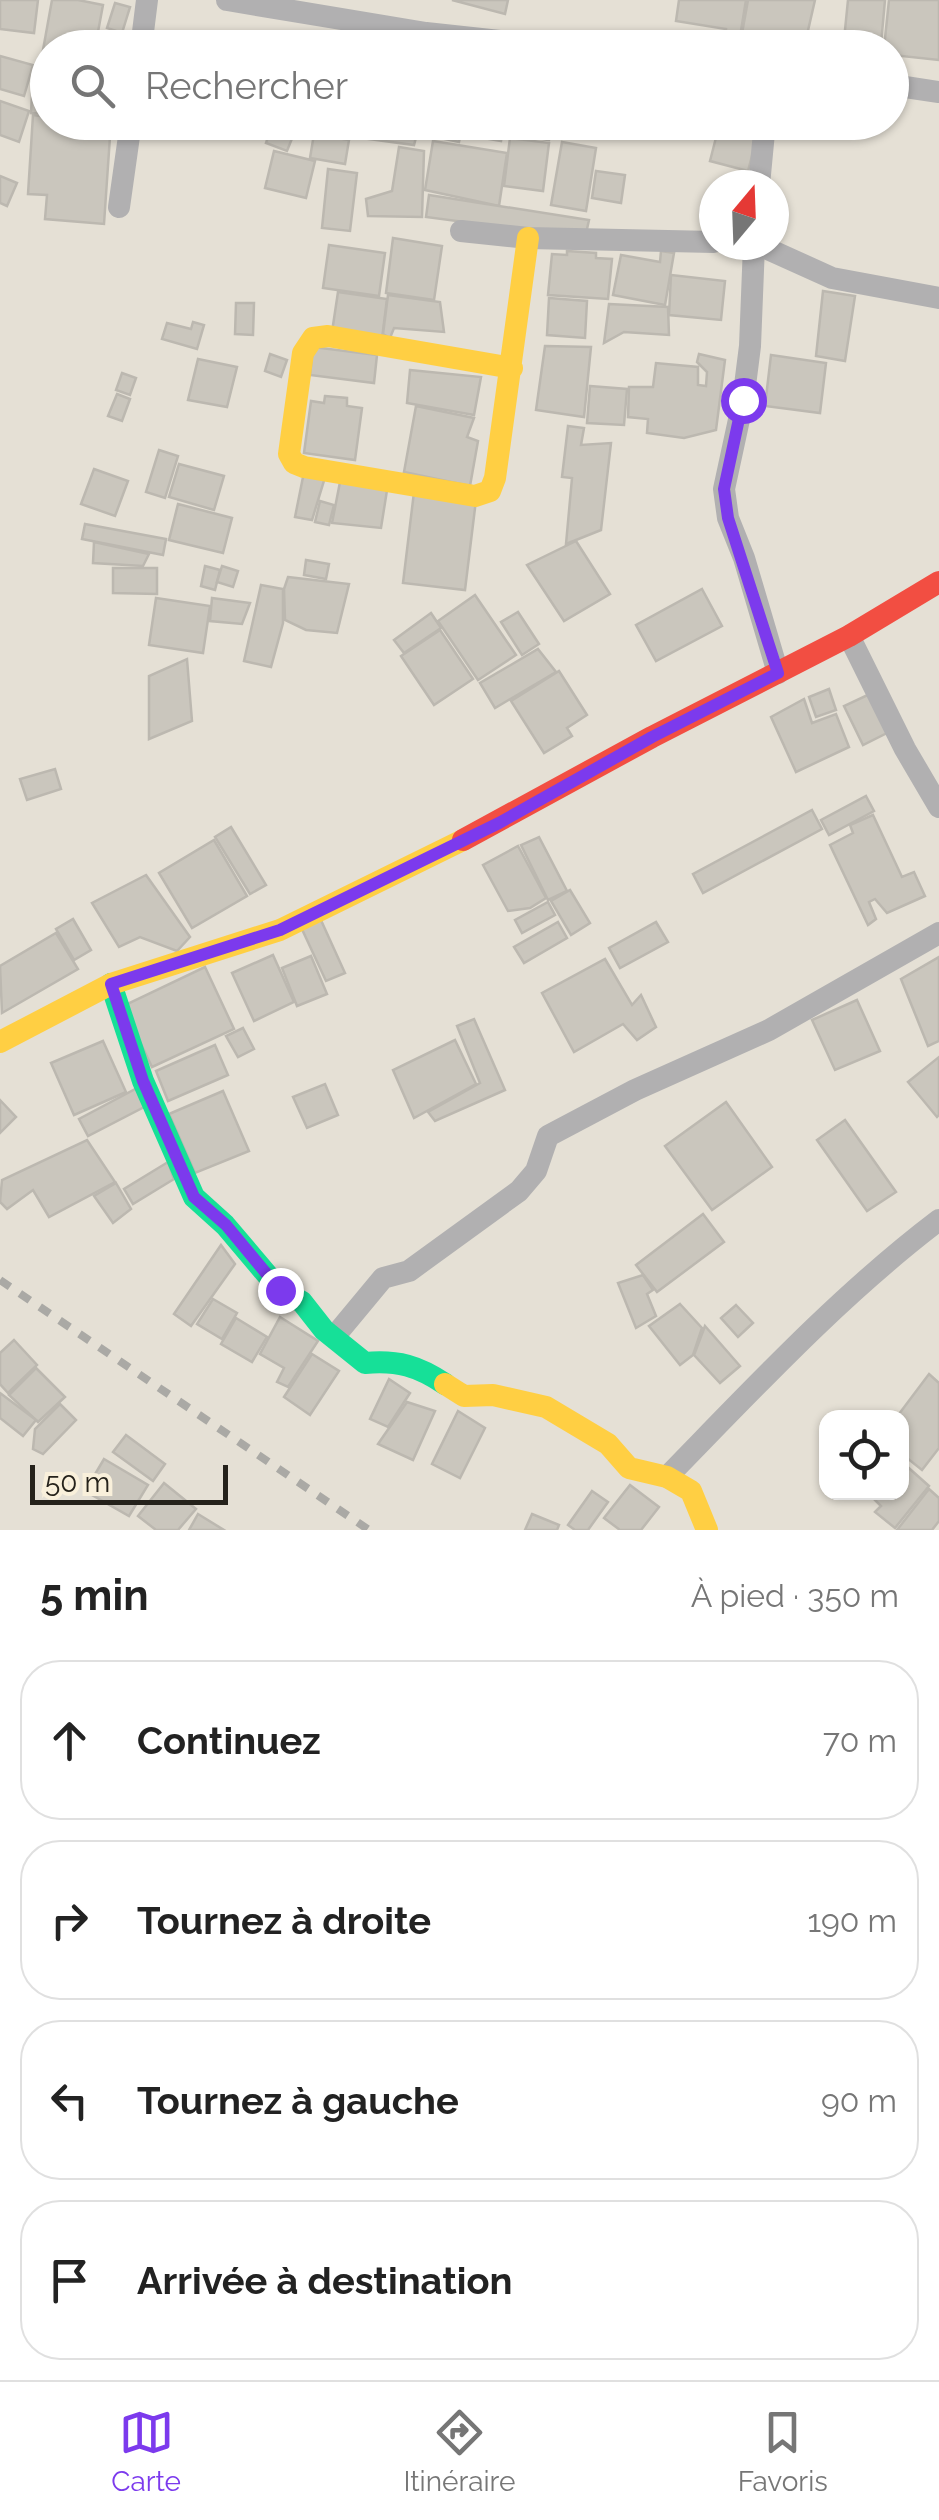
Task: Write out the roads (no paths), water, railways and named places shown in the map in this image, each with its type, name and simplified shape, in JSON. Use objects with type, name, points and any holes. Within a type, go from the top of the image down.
[{"type":"street","points":[[143,30],[147,0]]},
{"type":"street","points":[[228,0],[332,8],[415,30]]},
{"type":"street","points":[[909,88],[939,92]]},
{"type":"street","points":[[119,207],[128,140]]},
{"type":"street","points":[[760,170],[763,140]]},
{"type":"street","points":[[462,231],[528,238],[699,242]]},
{"type":"street","points":[[512,368],[328,336],[313,338],[303,352],[289,454],[294,463],[304,467],[475,496],[490,491],[496,478],[512,368],[528,238]]},
{"type":"street","points":[[789,259],[832,278],[939,298]]},
{"type":"street","points":[[755,260],[743,400],[724,489],[728,518],[778,673]]},
{"type":"street","points":[[0,1042],[111,984],[280,930],[499,823],[652,737],[849,636],[939,582]]},
{"type":"street","points":[[849,636],[939,807]]},
{"type":"street","points":[[334,1337],[383,1278],[409,1271],[519,1191],[536,1171],[548,1136],[635,1090],[769,1030],[939,933]]},
{"type":"street","points":[[111,984],[143,1081],[194,1197],[226,1225],[280,1290],[302,1302],[324,1330],[365,1364],[394,1360],[423,1368],[464,1396],[493,1395],[546,1407],[608,1444],[629,1468],[667,1477],[691,1491],[707,1530]]},
{"type":"street","points":[[667,1477],[902,1248],[939,1220]]},
{"type":"railway","points":[[0,1280],[369,1530]]}]
